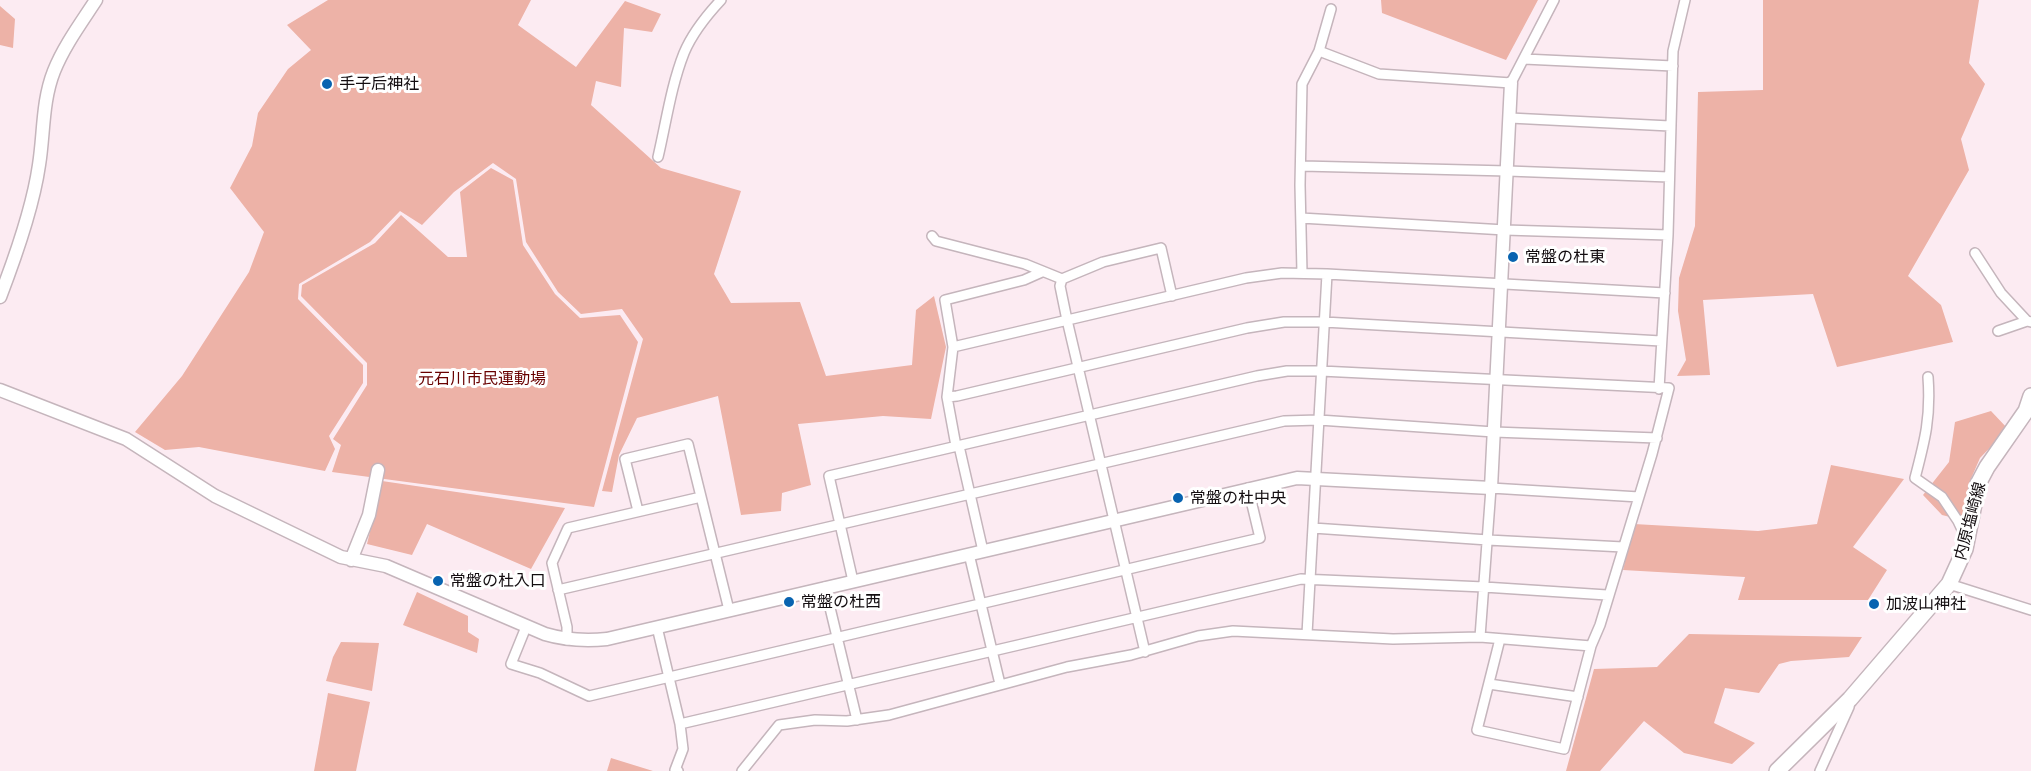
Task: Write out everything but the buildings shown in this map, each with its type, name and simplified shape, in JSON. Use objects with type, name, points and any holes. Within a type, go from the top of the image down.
[{"type":"main road","name":"内原塩崎線","points":[[1777,771],[1850,699],[1949,584],[1961,560],[1967,540],[1978,484],[1987,467],[2026,411],[2031,396]]},
{"type":"street","points":[[0,297],[34,189],[48,89],[61,55],[96,0]]},
{"type":"street","points":[[658,157],[684,52],[702,23],[721,0]]},
{"type":"street","points":[[1480,637],[1491,488],[1511,83],[1554,0]]},
{"type":"street","points":[[1659,389],[1668,235],[1673,51],[1685,0]]},
{"type":"street","points":[[1302,273],[1302,84],[1319,51],[1331,9]]},
{"type":"street","points":[[1319,51],[1379,74],[1511,83]]},
{"type":"street","points":[[1524,59],[1672,66]]},
{"type":"street","points":[[1510,118],[1670,126]]},
{"type":"street","points":[[1302,166],[1669,177]]},
{"type":"street","points":[[1301,218],[1504,230],[1668,235]]},
{"type":"street","points":[[932,236],[936,241],[1024,264],[1062,279],[1103,262],[1161,248],[1173,296]]},
{"type":"street","points":[[1975,253],[2001,293],[2029,321],[1998,331]]},
{"type":"street","points":[[983,551],[946,396],[952,347],[945,300],[1024,280],[1042,272]]},
{"type":"street","points":[[952,347],[1246,278],[1302,273],[1502,282],[1665,293]]},
{"type":"street","points":[[1307,634],[1327,274]]},
{"type":"street","points":[[1062,279],[1060,286],[1067,320],[1145,652]]},
{"type":"street","points":[[946,396],[957,396],[1247,328],[1284,322],[1324,322],[1661,341]]},
{"type":"street","points":[[853,581],[829,476],[1265,374],[1287,371],[1669,388],[1657,438],[1600,625],[1591,646],[1564,749],[1477,730],[1500,639]]},
{"type":"street","points":[[1928,377],[1930,405],[1927,430],[1915,478],[1942,497],[1967,540]]},
{"type":"street","points":[[0,390],[126,439],[215,496],[351,560],[386,567],[526,627],[567,640],[607,639],[1297,478],[1639,497]]},
{"type":"street","points":[[558,590],[1271,423],[1319,420],[1494,432],[1657,438]]},
{"type":"street","points":[[638,511],[625,459],[688,444],[729,610]]},
{"type":"street","points":[[351,560],[369,515],[378,470]]},
{"type":"street","points":[[526,627],[511,664],[540,673],[589,696],[1260,538],[1248,488]]},
{"type":"street","points":[[567,640],[567,627],[552,563],[568,528],[700,496]]},
{"type":"street","points":[[1313,528],[1623,547]]},
{"type":"street","points":[[969,554],[1000,684]]},
{"type":"street","points":[[680,724],[1301,579],[1484,587],[1607,596]]},
{"type":"street","points":[[1949,584],[2031,610]]},
{"type":"street","points":[[825,587],[857,720]]},
{"type":"street","points":[[657,627],[680,724],[682,749],[675,770],[678,771]]},
{"type":"street","points":[[742,771],[779,725],[815,720],[857,720],[890,715],[1000,684],[1067,667],[1145,652],[1198,636],[1233,631],[1393,639],[1480,637],[1591,646]]},
{"type":"street","points":[[1489,684],[1578,697]]},
{"type":"street","points":[[1820,771],[1850,707],[1850,699]]},
{"type":"green space","points":[[328,0],[531,0],[518,25],[576,67],[625,1],[661,14],[652,32],[624,28],[621,87],[596,81],[591,105],[661,168],[741,191],[714,274],[731,303],[800,302],[826,376],[912,365],[916,310],[934,296],[946,347],[931,419],[883,416],[798,424],[811,485],[782,493],[781,511],[741,515],[718,396],[637,418],[619,455],[612,492],[602,491],[643,339],[622,309],[581,314],[558,292],[526,242],[516,179],[493,163],[454,192],[422,225],[400,211],[370,242],[299,284],[298,299],[363,365],[363,383],[329,436],[335,449],[325,471],[199,447],[165,450],[135,432],[182,376],[249,272],[264,232],[230,188],[252,146],[258,113],[288,69],[311,50],[287,25]]},
{"type":"green space","points":[[1381,0],[1538,0],[1506,60],[1382,13]]},
{"type":"green space","points":[[1763,0],[1979,0],[1969,63],[1985,84],[1961,139],[1969,170],[1908,276],[1941,305],[1953,342],[1837,367],[1813,294],[1703,300],[1710,375],[1677,376],[1686,360],[1678,311],[1679,278],[1695,226],[1698,92],[1763,90]]},
{"type":"green space","points":[[0,6],[15,19],[13,48],[0,45]]},
{"type":"green space","name":"元石川市民運動場","points":[[491,168],[513,180],[523,245],[555,294],[580,318],[620,315],[638,342],[594,507],[332,472],[341,445],[333,439],[367,385],[367,363],[301,296],[302,285],[375,243],[401,215],[448,257],[467,257],[460,192]]},
{"type":"green space","points":[[1991,411],[2008,429],[1980,458],[1970,481],[1962,520],[1942,515],[1923,495],[1949,462],[1955,422]]},
{"type":"green space","points":[[1831,465],[1904,479],[1853,547],[1887,570],[1868,600],[1738,600],[1745,577],[1623,570],[1634,524],[1758,531],[1817,524]]},
{"type":"green space","points":[[382,481],[565,508],[531,569],[427,524],[412,555],[367,544]]},
{"type":"green space","points":[[417,592],[468,616],[468,632],[479,639],[477,653],[403,625]]},
{"type":"green space","points":[[1689,634],[1862,637],[1849,657],[1779,664],[1759,693],[1725,688],[1714,723],[1755,743],[1732,764],[1684,753],[1644,721],[1600,771],[1566,771],[1594,669],[1657,667]]},
{"type":"green space","points":[[341,642],[379,643],[372,691],[326,681],[333,657]]},
{"type":"green space","points":[[328,693],[370,702],[356,771],[314,771]]},
{"type":"green space","points":[[611,758],[653,771],[607,771]]},
{"type":"place","name":"手子后神社","points":[[327,84]]},
{"type":"place","name":"常盤の杜東","points":[[1513,257]]},
{"type":"place","name":"常盤の杜中央","points":[[1178,498]]},
{"type":"place","name":"常盤の杜入口","points":[[438,581]]},
{"type":"place","name":"常盤の杜西","points":[[789,602]]},
{"type":"place","name":"加波山神社","points":[[1874,604]]}]
